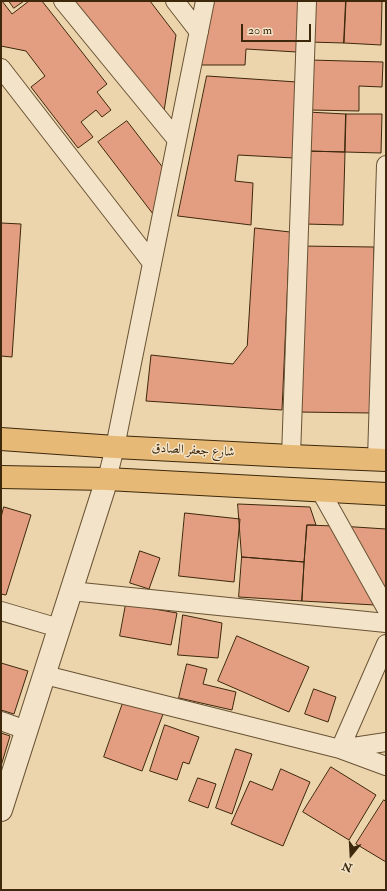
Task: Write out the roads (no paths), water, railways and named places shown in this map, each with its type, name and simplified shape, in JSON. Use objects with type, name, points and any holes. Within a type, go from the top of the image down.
[{"type":"main road","name":"شارع جعفر الصادق","points":[[1,439],[115,447],[382,459]]},
{"type":"main road","points":[[1,477],[107,479],[386,494]]},
{"type":"street","points":[[63,1],[177,140]]},
{"type":"street","points":[[175,1],[199,32]]},
{"type":"street","points":[[1,810],[107,479],[115,447],[205,1]]},
{"type":"street","points":[[291,456],[307,1]]},
{"type":"street","points":[[1,68],[152,263]]},
{"type":"street","points":[[382,459],[386,165]]},
{"type":"street","points":[[320,490],[386,608]]},
{"type":"street","points":[[71,591],[386,623]]},
{"type":"street","points":[[1,611],[59,628]]},
{"type":"street","points":[[340,749],[386,644]]},
{"type":"street","points":[[44,675],[340,749],[386,766]]},
{"type":"street","points":[[1,721],[26,730]]},
{"type":"street","points":[[340,749],[386,742]]}]
